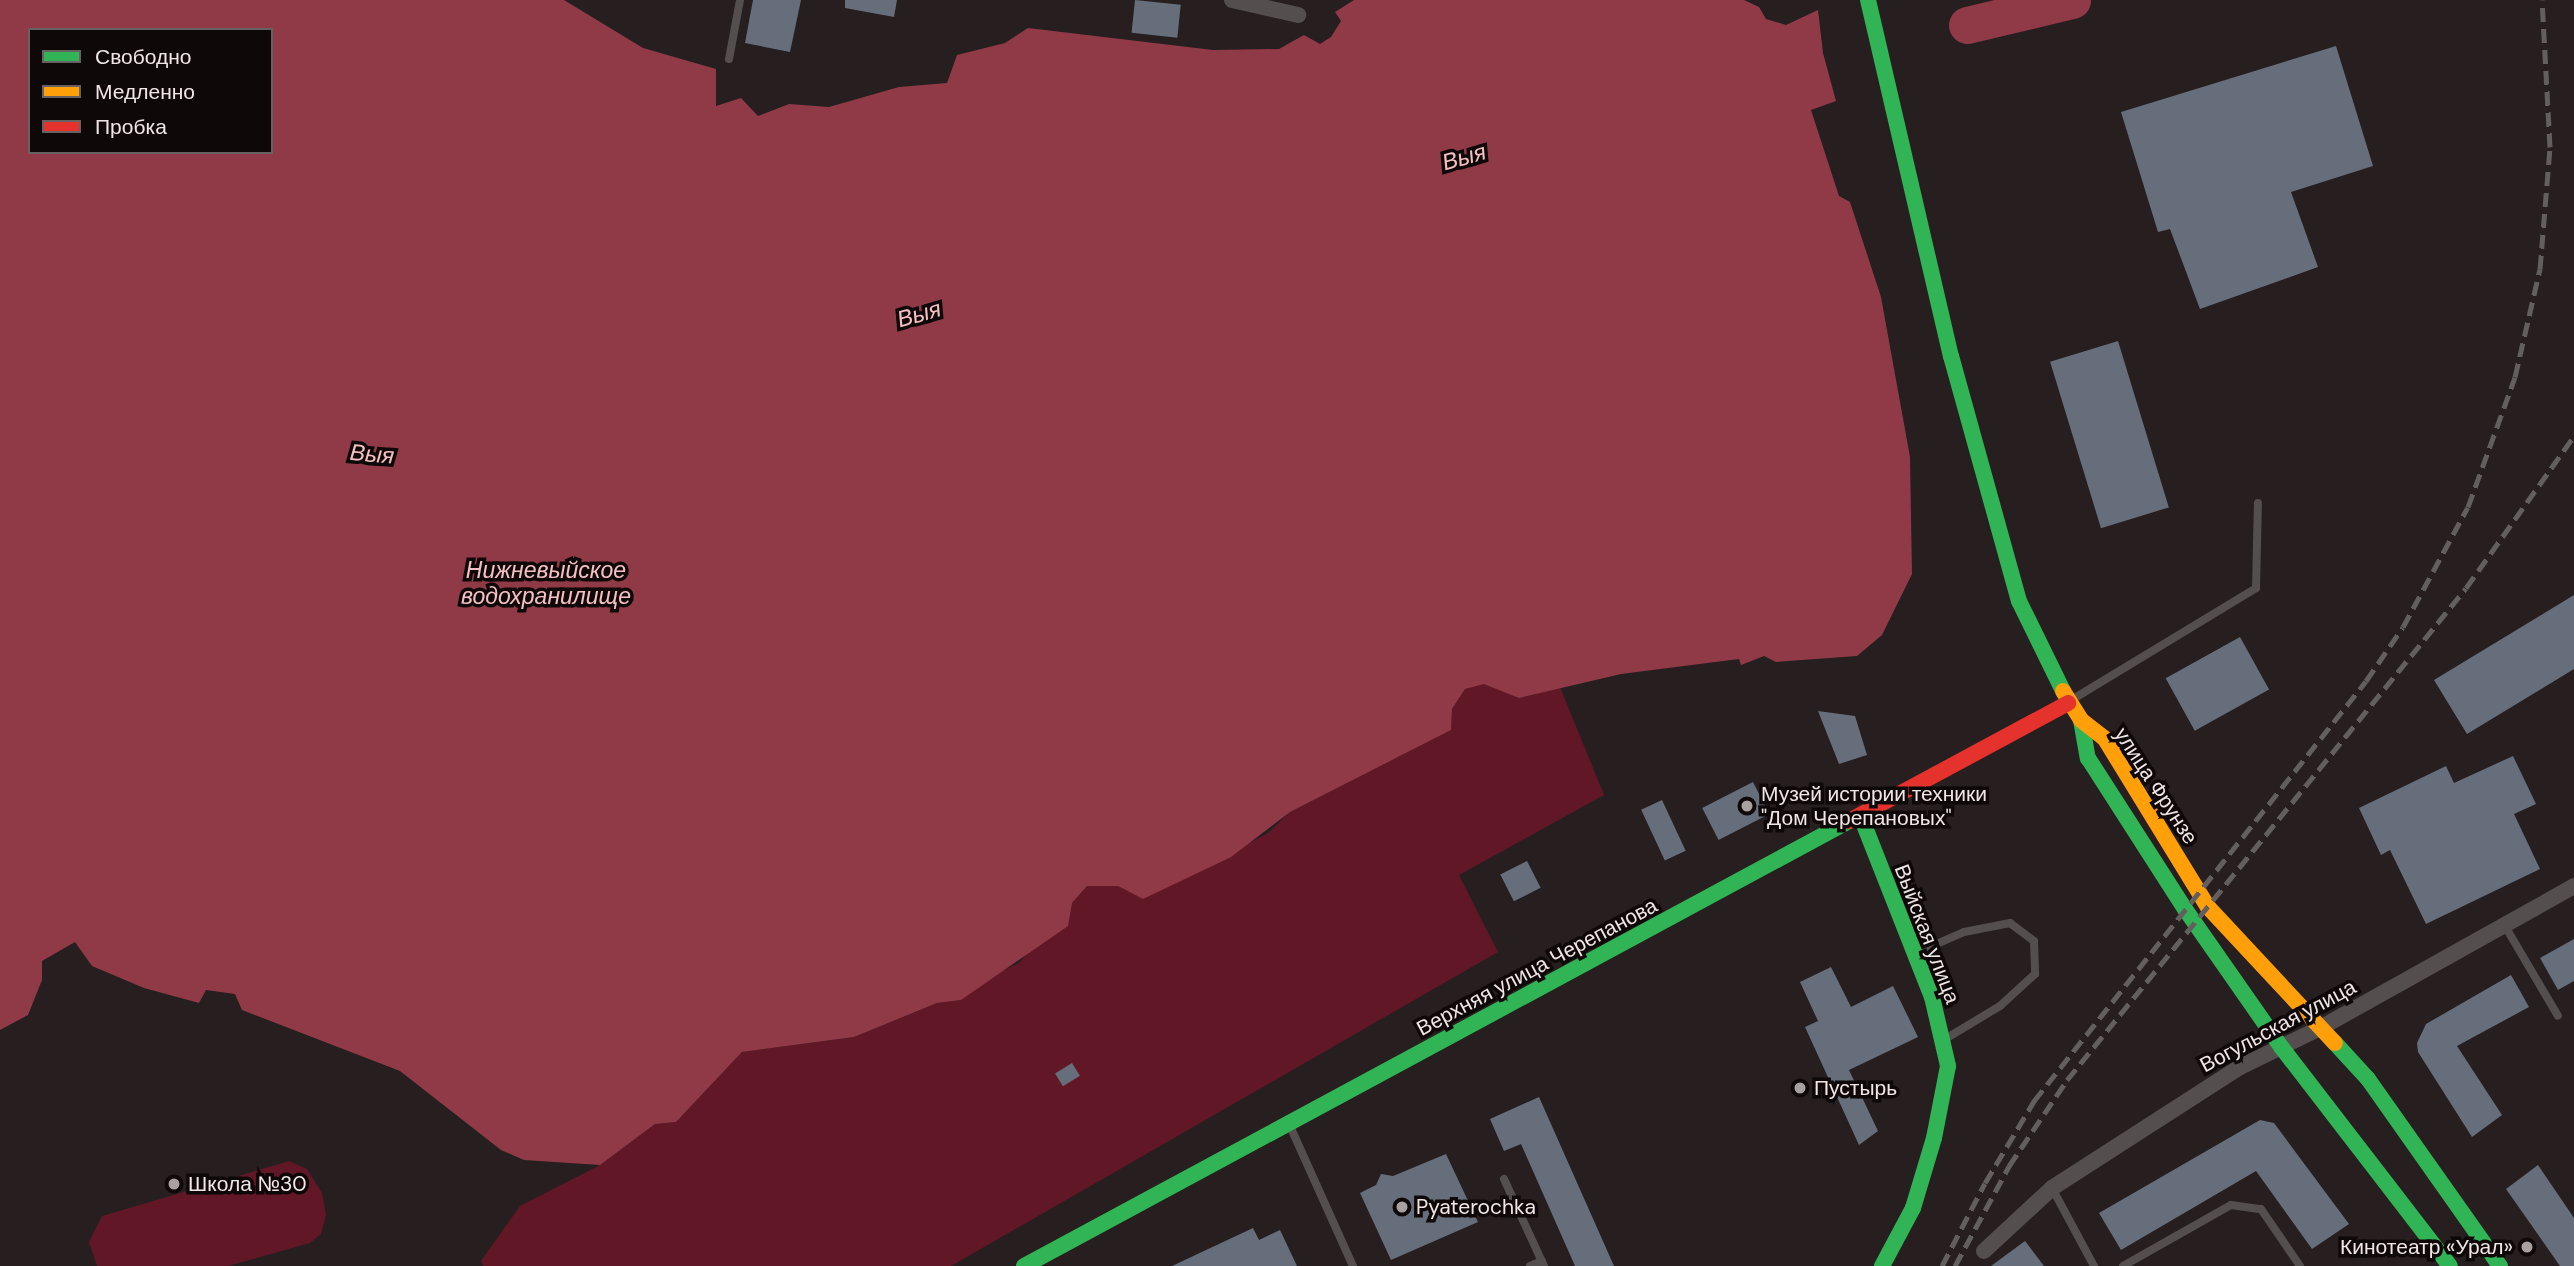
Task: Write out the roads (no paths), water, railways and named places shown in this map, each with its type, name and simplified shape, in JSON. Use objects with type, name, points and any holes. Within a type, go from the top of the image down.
[{"type":"main road","points":[[1868,0],[1951,356],[2019,601],[2068,702],[2081,720]]},
{"type":"main road","name":"Верхняя улица Черепанова","points":[[1024,1266],[1861,817],[2068,702]]},
{"type":"main road","name":"улица Фрунзе","points":[[2081,720],[2105,739],[2208,907],[2368,1079],[2500,1266]]},
{"type":"main road","name":"улица Фрунзе","points":[[2081,720],[2088,758],[2116,806],[2282,1048],[2450,1266]]},
{"type":"main road","name":"Выйская улица","points":[[1861,817],[1932,997],[1948,1066],[1934,1138],[1913,1208],[1882,1266]]},
{"type":"street","points":[[1232,0],[1298,15]]},
{"type":"street","name":"Вогульская улица","points":[[1984,1251],[2052,1188],[2240,1067],[2322,1027],[2574,886]]},
{"type":"lane","points":[[729,59],[740,0]]},
{"type":"lane","points":[[2068,702],[2256,588],[2258,503]]},
{"type":"lane","points":[[1914,953],[1964,932],[2010,923],[2034,941],[2035,974],[2000,1006],[1942,1040]]},
{"type":"lane","points":[[2505,926],[2558,1016]]},
{"type":"lane","points":[[1289,1123],[1353,1266]]},
{"type":"lane","points":[[1504,1179],[1543,1263],[1530,1266]]},
{"type":"lane","points":[[2052,1188],[2094,1266]]},
{"type":"lane","points":[[2123,1266],[2231,1205],[2260,1209],[2300,1266]]},
{"type":"water","name":"Нижневыйское водохранилище","points":[[0,0],[564,0],[643,48],[716,69],[716,106],[741,98],[758,116],[789,104],[829,107],[899,87],[947,83],[957,55],[1005,43],[1028,28],[1213,50],[1279,49],[1304,35],[1320,44],[1331,37],[1341,21],[1335,12],[1354,0],[1744,0],[1759,7],[1766,19],[1786,25],[1818,10],[1823,53],[1836,101],[1811,110],[1839,196],[1850,202],[1881,297],[1910,457],[1912,574],[1882,635],[1857,656],[1776,662],[1764,656],[1741,665],[1739,659],[1621,674],[1519,698],[1484,684],[1465,689],[1452,709],[1451,730],[1290,812],[1231,857],[1143,899],[1118,886],[1087,886],[1072,903],[1068,926],[961,1000],[937,1003],[854,1037],[742,1052],[676,1122],[655,1124],[600,1165],[524,1160],[501,1150],[400,1071],[242,1010],[235,994],[206,990],[199,1003],[144,988],[92,966],[75,942],[42,961],[42,980],[28,1015],[0,1030]]},
{"type":"waterway","name":"Выя","points":[[1967,25],[2072,0]]},
{"type":"railway","points":[[1942,1266],[1985,1183],[2034,1101],[2366,681],[2403,627],[2468,507],[2515,377],[2540,269],[2550,147],[2542,0]]},
{"type":"railway","points":[[1955,1266],[2009,1166],[2067,1080],[2466,588],[2574,436]]},
{"type":"place","name":"Музей истории техники \"Дом Черепановых\"","points":[[1747,806]]},
{"type":"place","name":"Пустырь","points":[[1800,1088]]},
{"type":"place","name":"Школа №30","points":[[174,1184]]},
{"type":"place","name":"Pyaterochka","points":[[1402,1207]]},
{"type":"place","name":"Кинотеатр «Урал»","points":[[2527,1247]]}]
